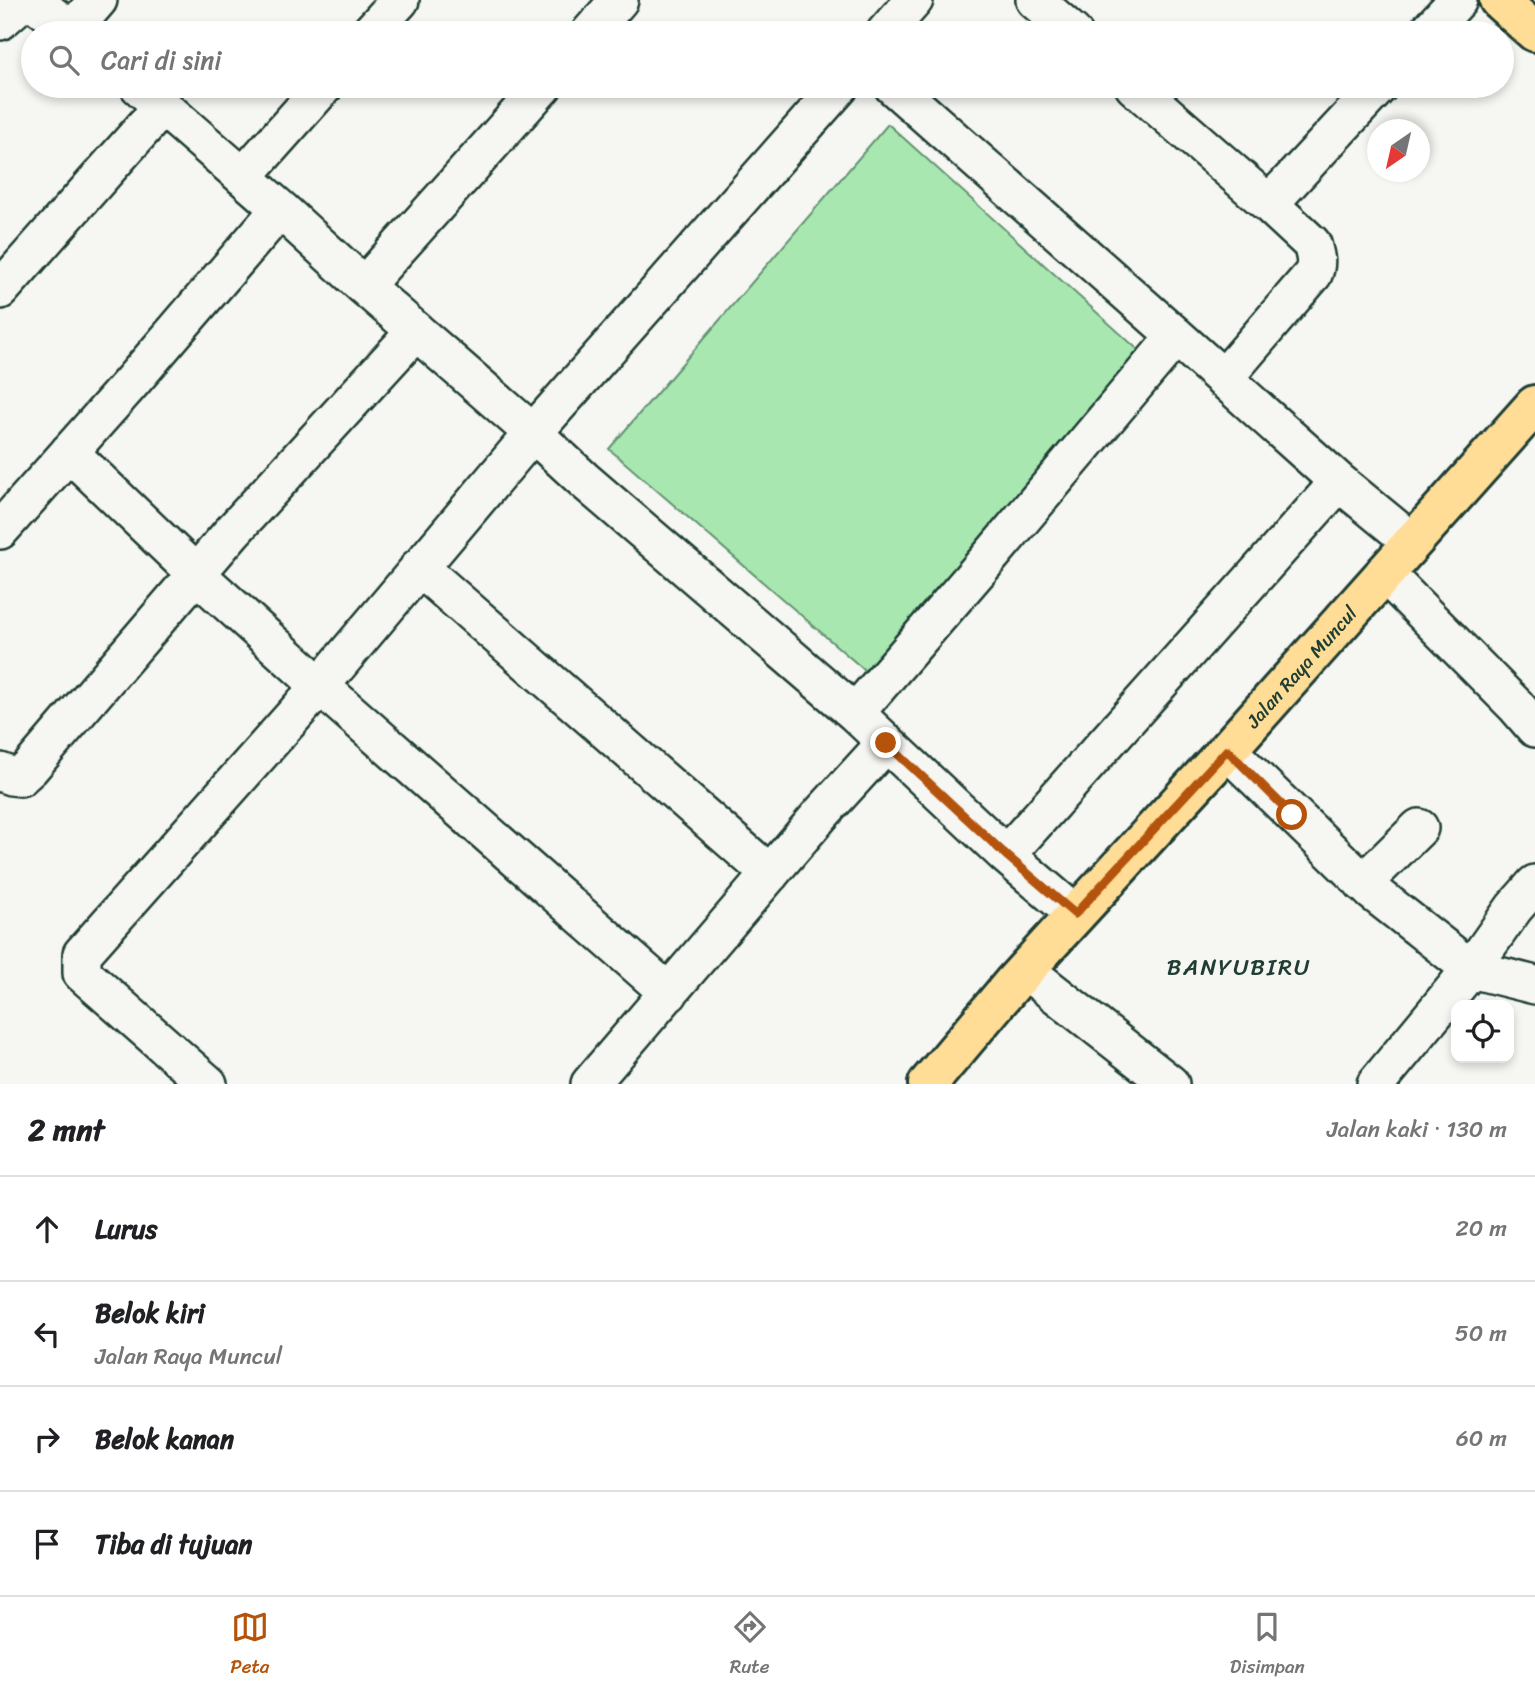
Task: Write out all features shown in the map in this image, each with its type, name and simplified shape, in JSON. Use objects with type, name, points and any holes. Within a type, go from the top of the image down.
[{"type":"main road","points":[[1499,0],[1535,32]]},
{"type":"main road","name":"Jalan Raya Muncul","points":[[928,1084],[1075,914],[1532,413]]},
{"type":"street","points":[[83,21],[99,0]]},
{"type":"street","points":[[381,21],[400,0]]},
{"type":"street","points":[[601,21],[619,0]]},
{"type":"street","points":[[896,21],[914,0]]},
{"type":"street","points":[[1035,0],[1059,21]]},
{"type":"street","points":[[1438,21],[1458,0]]},
{"type":"street","points":[[0,21],[29,1],[58,21]]},
{"type":"street","points":[[0,290],[149,98]]},
{"type":"street","points":[[153,98],[585,481],[855,713],[1006,855],[1075,914]]},
{"type":"street","points":[[243,177],[313,98]]},
{"type":"street","points":[[364,286],[532,98]]},
{"type":"street","points":[[208,1084],[82,973],[82,954],[320,686],[533,433],[829,98]]},
{"type":"street","points":[[907,98],[1339,482],[1412,542]]},
{"type":"street","points":[[1148,98],[1311,244],[1317,261],[1314,274],[1223,379]]},
{"type":"street","points":[[1269,204],[1368,98]]},
{"type":"street","points":[[0,530],[280,209]]},
{"type":"street","points":[[0,772],[20,777],[30,768],[196,574],[416,331]]},
{"type":"street","points":[[855,713],[1176,336]]},
{"type":"street","points":[[69,452],[196,574],[320,686],[669,993]]},
{"type":"street","points":[[1006,855],[1339,482]]},
{"type":"street","points":[[419,567],[770,874]]},
{"type":"street","points":[[1384,573],[1535,728]]},
{"type":"street","points":[[590,1084],[821,814],[886,743]]},
{"type":"street","points":[[1227,750],[1363,883],[1471,970],[1535,985]]},
{"type":"street","points":[[1363,883],[1419,828]]},
{"type":"street","points":[[1377,1084],[1471,970],[1514,908],[1535,884]]},
{"type":"street","points":[[1026,971],[1170,1084]]},
{"type":"green space","points":[[888,124],[1144,355],[869,674],[609,449]]},
{"type":"district","name":"BANYUBIRU","points":[[1239,967]]},
{"type":"route","points":[[886,743],[1006,855],[1075,914],[1227,750],[1292,815]]}]
